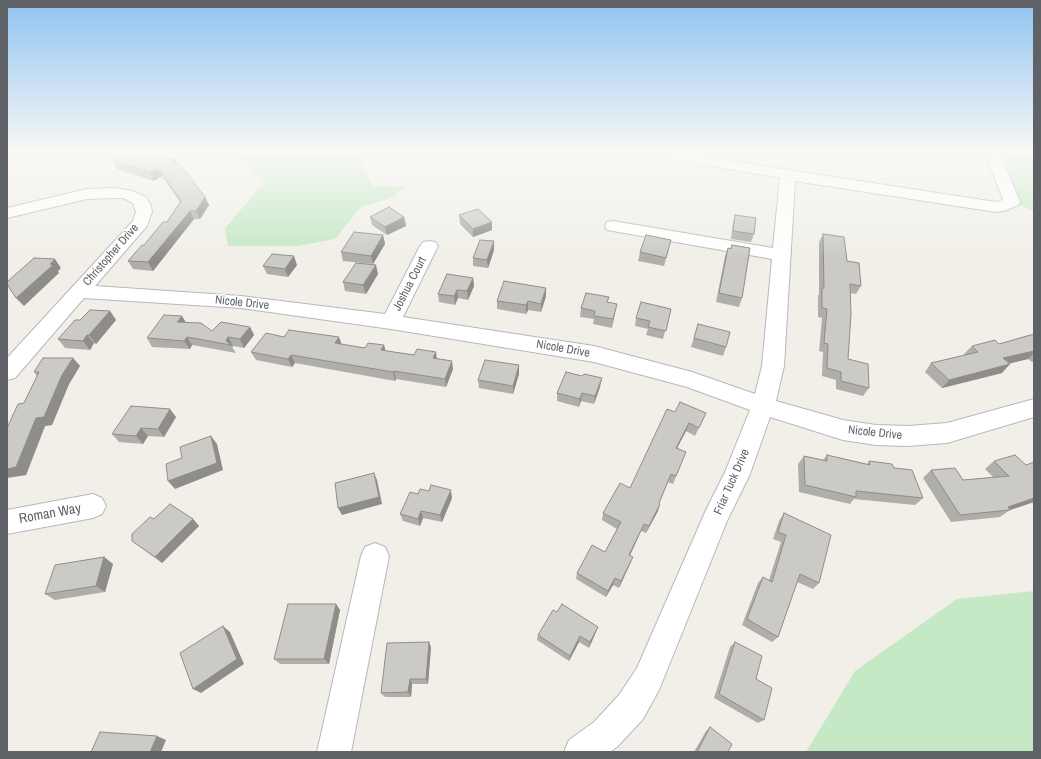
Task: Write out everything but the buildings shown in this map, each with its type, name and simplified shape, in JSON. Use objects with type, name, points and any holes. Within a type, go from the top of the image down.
[{"type":"street","name":"Friar Tuck Drive","points":[[581,752],[606,734],[631,706],[648,679],[715,519],[737,474],[763,406],[773,366],[787,187]]},
{"type":"street","points":[[869,187],[996,207],[1004,206],[1012,202],[1006,187]]},
{"type":"street","name":"Christopher Drive","points":[[7,213],[94,193],[126,194],[140,200],[144,212],[141,222],[7,372]]},
{"type":"street","points":[[613,226],[782,255]]},
{"type":"street","name":"Joshua Court","points":[[391,322],[429,246]]},
{"type":"street","name":"Nicole Drive","points":[[79,291],[241,302],[391,322],[594,354],[692,380],[763,406],[843,430],[876,435],[908,436],[947,433],[1034,408]]},
{"type":"street","name":"Roman Way","points":[[7,522],[93,506]]},
{"type":"street","points":[[334,752],[375,556]]},
{"type":"green space","points":[[260,187],[404,187],[392,198],[361,207],[335,239],[298,246],[228,246],[225,228]]},
{"type":"green space","points":[[1006,187],[1034,187],[1034,215],[1032,210],[1012,202]]},
{"type":"green space","points":[[1034,591],[1034,752],[806,752],[855,671],[957,599]]}]
